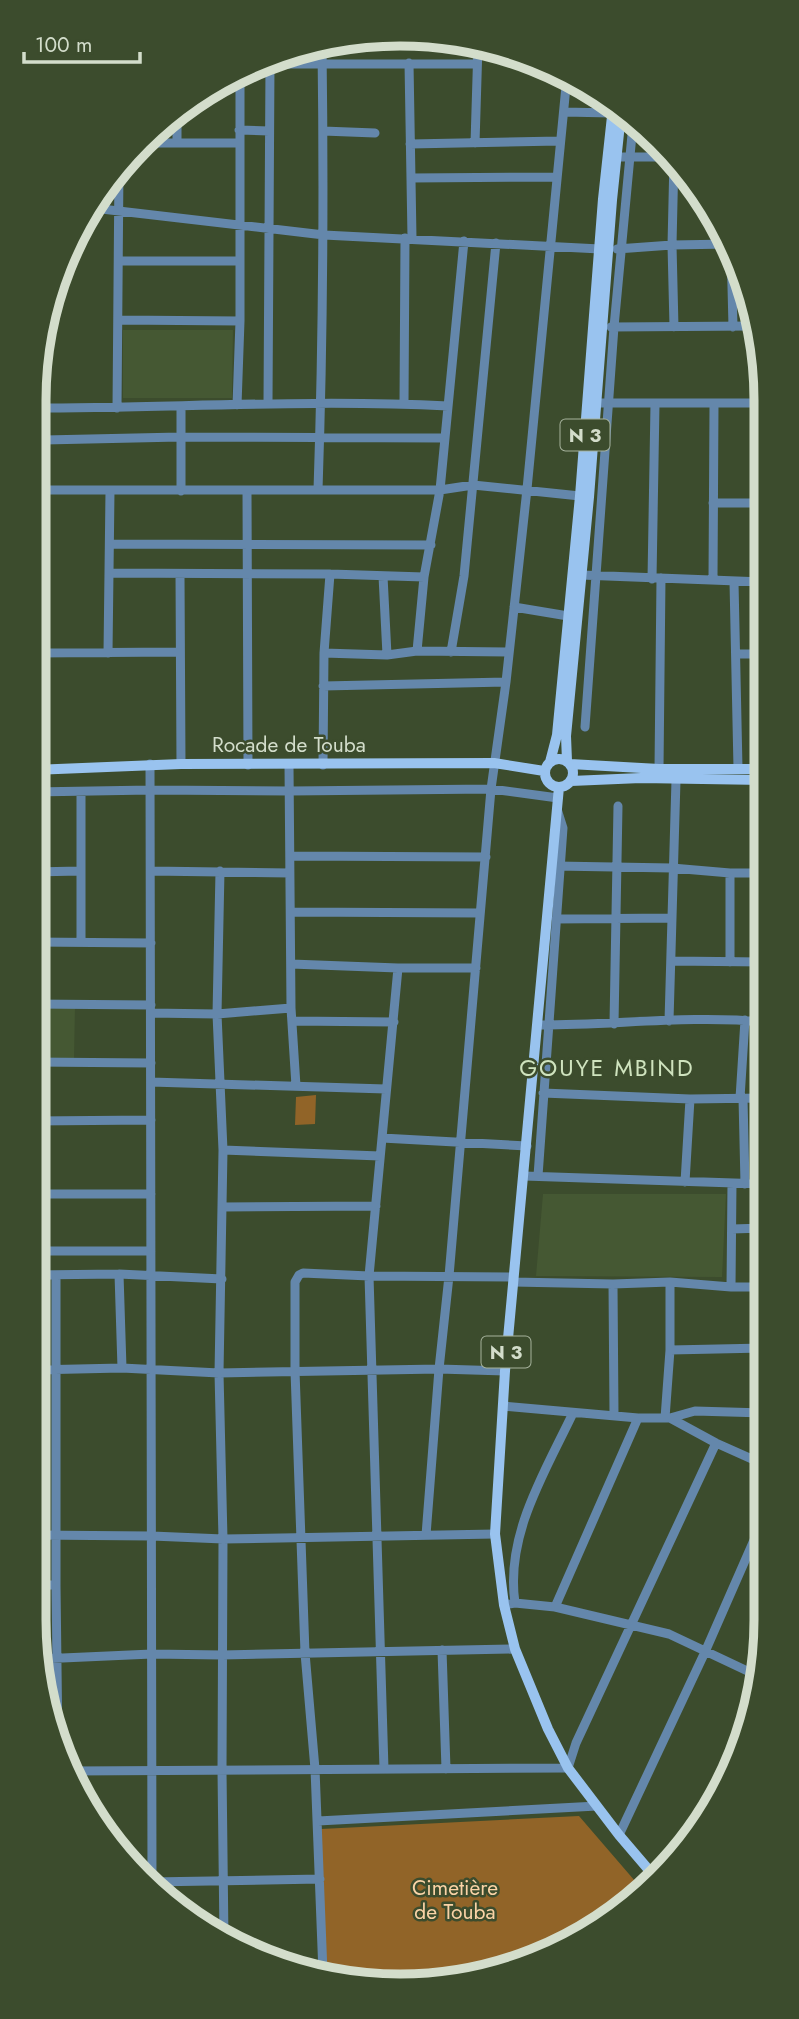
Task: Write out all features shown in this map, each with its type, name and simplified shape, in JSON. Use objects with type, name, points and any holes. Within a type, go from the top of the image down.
[{"type":"main road","name":"N 3","points":[[547,766],[556,735],[614,119]]},
{"type":"main road","name":"N 3","points":[[568,763],[566,736],[596,404],[608,327],[604,250],[616,157],[615,119]]},
{"type":"main road","name":"Rocade de Touba","points":[[46,769],[181,764],[494,763],[547,766],[559,759],[568,763]]},
{"type":"main road","points":[[547,766],[548,782],[558,798],[573,774],[568,763],[660,769],[754,769]]},
{"type":"main road","points":[[570,781],[641,778],[754,780]]},
{"type":"main road","name":"N 3","points":[[558,798],[543,1025],[513,1280],[495,1534],[515,1649],[548,1729],[568,1768],[649,1871]]},
{"type":"street","points":[[318,490],[324,235],[323,54]]},
{"type":"street","points":[[475,143],[478,54]]},
{"type":"street","points":[[404,404],[411,178],[410,63]]},
{"type":"street","points":[[287,64],[477,64]]},
{"type":"street","points":[[268,403],[271,70]]},
{"type":"street","points":[[237,405],[240,321],[240,84]]},
{"type":"street","points":[[426,1535],[491,789],[506,682],[527,489],[566,88]]},
{"type":"street","points":[[564,112],[604,111]]},
{"type":"street","points":[[177,124],[177,143]]},
{"type":"street","points":[[239,131],[269,131]]},
{"type":"street","points":[[323,131],[375,133]]},
{"type":"street","points":[[585,727],[610,403],[608,327],[620,249],[632,132]]},
{"type":"street","points":[[411,144],[559,141]]},
{"type":"street","points":[[155,143],[239,143]]},
{"type":"street","points":[[616,157],[658,157]]},
{"type":"street","points":[[674,176],[674,327]]},
{"type":"street","points":[[411,178],[556,177]]},
{"type":"street","points":[[117,408],[119,184]]},
{"type":"street","points":[[101,209],[324,235],[604,250],[672,245],[718,246]]},
{"type":"street","points":[[416,651],[424,577],[440,490],[464,241]]},
{"type":"street","points":[[451,652],[464,576],[496,243]]},
{"type":"street","points":[[119,261],[239,261]]},
{"type":"street","points":[[731,275],[733,327]]},
{"type":"street","points":[[118,320],[240,321]]},
{"type":"street","points":[[608,327],[746,326]]},
{"type":"street","points":[[46,408],[268,403],[448,406]]},
{"type":"street","points":[[596,404],[754,403]]},
{"type":"street","points":[[655,404],[660,769]]},
{"type":"street","points":[[713,579],[714,405]]},
{"type":"street","points":[[181,407],[181,491]]},
{"type":"street","points":[[46,440],[180,437],[444,438]]},
{"type":"street","points":[[46,490],[440,490],[473,485],[580,496]]},
{"type":"street","points":[[247,490],[248,765]]},
{"type":"street","points":[[108,653],[110,491]]},
{"type":"street","points":[[713,503],[754,503]]},
{"type":"street","points":[[110,544],[431,545]]},
{"type":"street","points":[[109,573],[424,577]]},
{"type":"street","points":[[180,574],[181,764]]},
{"type":"street","points":[[323,765],[324,653],[330,574]]},
{"type":"street","points":[[581,575],[754,582]]},
{"type":"street","points":[[383,576],[387,655]]},
{"type":"street","points":[[734,582],[738,768]]},
{"type":"street","points":[[514,607],[568,616]]},
{"type":"street","points":[[324,653],[387,655],[416,651],[508,652]]},
{"type":"street","points":[[46,653],[180,652]]},
{"type":"street","points":[[737,654],[754,654]]},
{"type":"street","points":[[323,686],[506,682]]},
{"type":"street","points":[[150,765],[151,1872]]},
{"type":"street","points":[[289,765],[291,1008],[296,1086]]},
{"type":"street","points":[[669,1021],[676,780]]},
{"type":"street","points":[[46,792],[491,789],[558,798]]},
{"type":"street","points":[[81,792],[81,942]]},
{"type":"street","points":[[614,1024],[618,806]]},
{"type":"street","points":[[291,856],[486,857]]},
{"type":"street","points":[[538,1176],[543,1025],[556,919],[555,866],[754,873]]},
{"type":"street","points":[[46,872],[80,871]]},
{"type":"street","points":[[150,871],[290,873]]},
{"type":"street","points":[[220,871],[217,1014],[223,1150],[219,1373],[223,1539],[223,1927]]},
{"type":"street","points":[[730,873],[730,962]]},
{"type":"street","points":[[291,912],[480,913]]},
{"type":"street","points":[[556,919],[671,918]]},
{"type":"street","points":[[46,942],[151,943]]},
{"type":"street","points":[[671,961],[754,962]]},
{"type":"street","points":[[291,964],[476,968]]},
{"type":"street","points":[[384,1769],[369,1276],[398,968]]},
{"type":"street","points":[[46,1005],[217,1014],[291,1008]]},
{"type":"street","points":[[745,1020],[741,1098],[745,1184]]},
{"type":"street","points":[[292,1021],[394,1022]]},
{"type":"street","points":[[543,1025],[754,1021]]},
{"type":"street","points":[[46,1062],[151,1063]]},
{"type":"street","points":[[151,1082],[386,1089]]},
{"type":"street","points":[[542,1093],[690,1099],[754,1098]]},
{"type":"street","points":[[685,1182],[690,1099]]},
{"type":"street","points":[[46,1121],[151,1121]]},
{"type":"street","points":[[382,1138],[527,1146]]},
{"type":"street","points":[[223,1150],[380,1156]]},
{"type":"street","points":[[524,1176],[754,1184]]},
{"type":"street","points":[[731,1287],[732,1183]]},
{"type":"street","points":[[46,1194],[151,1194]]},
{"type":"street","points":[[222,1206],[376,1206]]},
{"type":"street","points":[[733,1229],[754,1228]]},
{"type":"street","points":[[46,1251],[151,1251]]},
{"type":"street","points":[[323,1965],[318,1821],[305,1653],[295,1371],[297,1278],[303,1273],[449,1276],[612,1284],[670,1282],[754,1287]]},
{"type":"street","points":[[46,1276],[120,1274],[222,1279]]},
{"type":"street","points":[[120,1274],[122,1368]]},
{"type":"street","points":[[56,1276],[57,1708]]},
{"type":"street","points":[[667,1418],[670,1282]]},
{"type":"street","points":[[612,1284],[614,1415]]},
{"type":"street","points":[[670,1350],[754,1348]]},
{"type":"street","points":[[46,1370],[122,1368],[219,1373],[439,1369],[505,1371]]},
{"type":"street","points":[[503,1406],[638,1418],[667,1418],[695,1411],[754,1413]]},
{"type":"street","points":[[573,1413],[526,1512],[509,1604],[555,1607],[669,1634],[749,1672]]},
{"type":"street","points":[[555,1607],[638,1418]]},
{"type":"street","points":[[667,1418],[754,1460]]},
{"type":"street","points":[[80,1771],[568,1768],[576,1743],[716,1443]]},
{"type":"street","points":[[46,1535],[223,1539],[495,1534]]},
{"type":"street","points":[[619,1835],[754,1540]]},
{"type":"street","points":[[46,1585],[56,1585]]},
{"type":"street","points":[[48,1659],[152,1654],[222,1656],[515,1649]]},
{"type":"street","points":[[442,1650],[446,1769]]},
{"type":"street","points":[[318,1821],[597,1806]]},
{"type":"street","points":[[162,1883],[320,1879]]},
{"type":"shaded area","points":[[123,330],[233,330],[232,398],[123,398]]},
{"type":"shaded area","points":[[46,1006],[75,1006],[74,1059],[46,1059]]},
{"type":"shaded area","points":[[543,1194],[726,1194],[722,1277],[536,1276]]},
{"type":"green space","points":[[316,1095],[315,1124],[295,1125],[296,1097]]},
{"type":"green space","name":"Cimetière de Touba","points":[[579,1816],[636,1883],[576,1926],[513,1955],[469,1967],[423,1973],[376,1973],[330,1967],[325,1966],[321,1829]]},
{"type":"district","name":"GOUYE MBIND","points":[[607,1068]]}]
